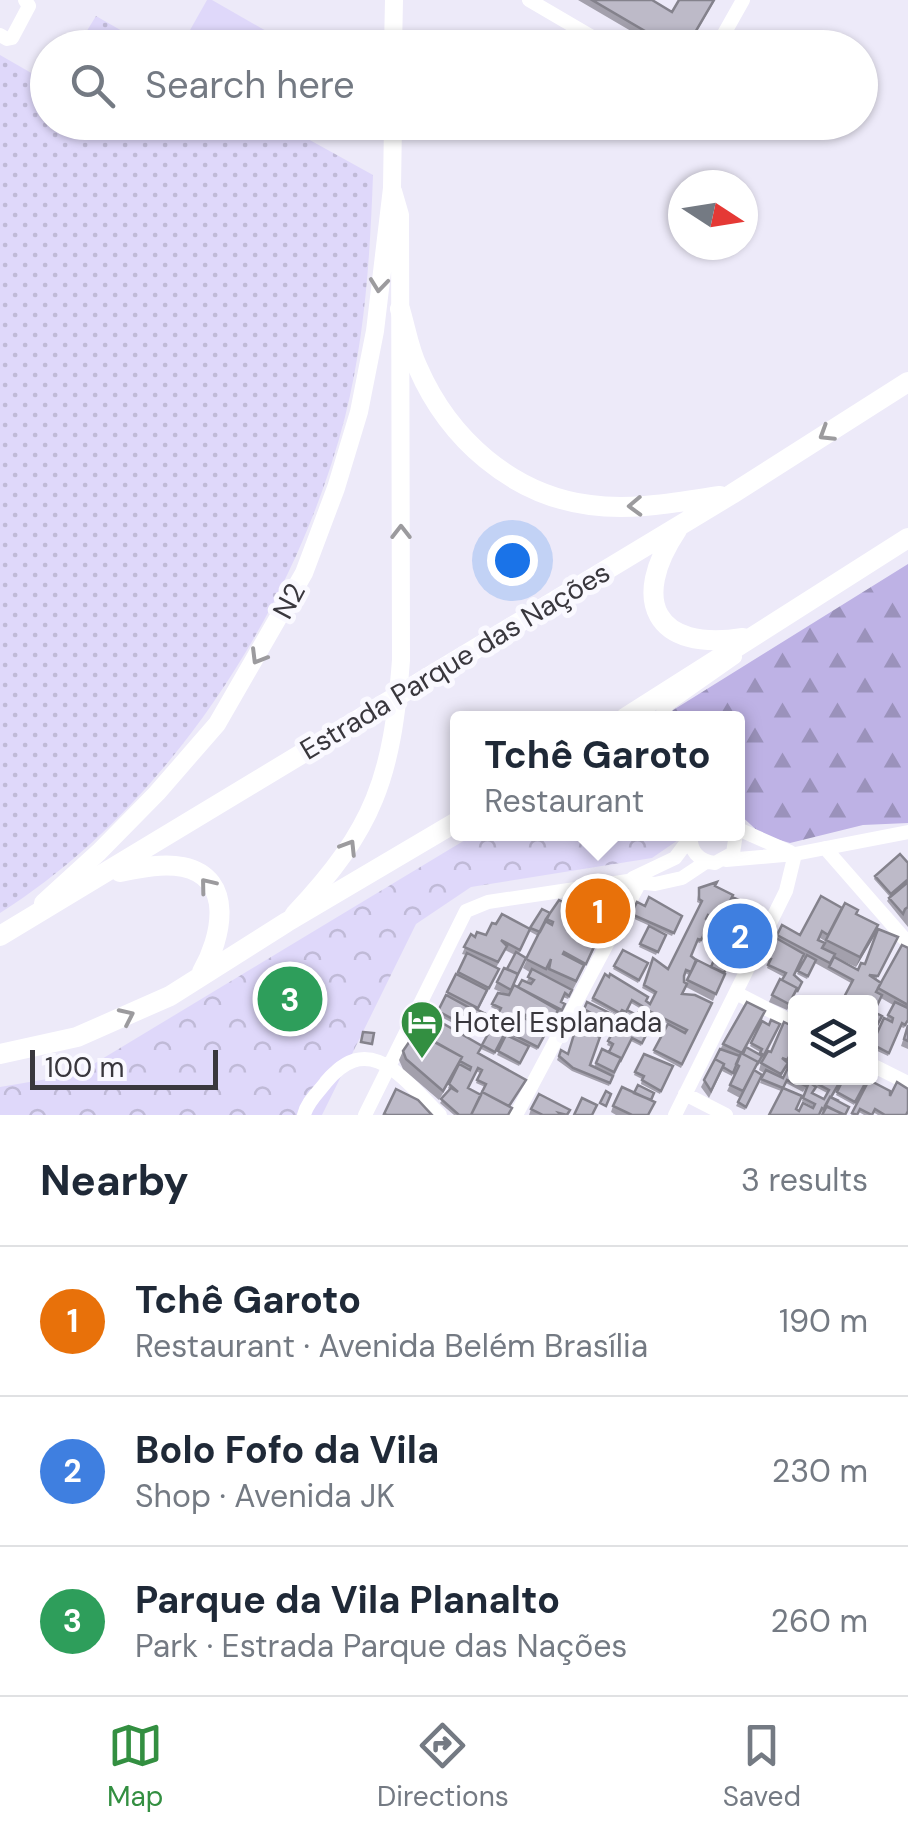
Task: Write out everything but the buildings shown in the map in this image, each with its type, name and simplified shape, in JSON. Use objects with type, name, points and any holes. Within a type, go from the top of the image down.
[{"type":"highway","points":[[400,310],[416,364],[433,399],[480,456],[504,473],[553,496],[589,505],[640,506],[732,494]]},
{"type":"highway","name":"Estrada Parque das Nações","points":[[8,931],[732,494],[908,382]]},
{"type":"highway","points":[[681,524],[655,570],[652,593],[660,616],[676,632],[699,640],[720,642],[754,636]]},
{"type":"highway","points":[[635,711],[908,538]]},
{"type":"highway","points":[[0,1054],[76,1037],[170,996],[450,827]]},
{"type":"highway","points":[[102,876],[144,866],[172,866],[195,871],[209,882],[219,900],[220,923],[215,949],[201,974]]},
{"type":"main road","points":[[393,30],[394,0]]},
{"type":"main road","name":"N2","points":[[8,931],[99,852],[157,794],[217,724],[304,573],[359,412],[374,331],[392,188],[393,140]]},
{"type":"main road","name":"N2","points":[[287,922],[334,870],[364,824],[387,767],[397,716],[401,660],[400,215],[392,188]]},
{"type":"street","points":[[0,35],[12,38],[29,6],[25,0]]},
{"type":"street","points":[[529,0],[580,30]]},
{"type":"street","points":[[726,30],[743,0]]},
{"type":"street","points":[[664,711],[668,704],[723,668],[754,636]]},
{"type":"street","points":[[365,1115],[466,910],[488,902],[635,880],[682,878],[706,862],[795,854],[908,832]]},
{"type":"street","points":[[745,834],[795,854]]},
{"type":"street","points":[[516,1115],[635,880],[675,858],[687,841]]},
{"type":"street","points":[[692,841],[694,853],[706,862]]},
{"type":"street","points":[[726,860],[736,841]]},
{"type":"street","points":[[826,848],[908,943]]},
{"type":"street","points":[[675,1115],[786,892],[795,854]]},
{"type":"street","points":[[736,993],[788,1020]]},
{"type":"street","points":[[304,1115],[306,1107],[336,1070],[356,1058],[380,1060],[440,1115]]},
{"type":"street","points":[[878,1068],[908,1084]]},
{"type":"street","points":[[685,1094],[726,1115]]},
{"type":"green space","points":[[207,0],[212,0],[264,30],[190,30]]},
{"type":"green space","points":[[96,16],[120,30],[87,30]]},
{"type":"green space","points":[[0,55],[30,72],[30,140],[310,140],[373,175],[365,297],[345,417],[323,489],[259,630],[217,697],[170,760],[118,818],[61,869],[0,913]]},
{"type":"green space","points":[[908,564],[908,823],[863,825],[790,843],[762,835],[745,819],[745,711],[672,711]]},
{"type":"green space","points":[[463,841],[677,841],[652,858],[471,887],[416,924],[322,1115],[0,1115],[0,1087],[77,1074]]},
{"type":"place","name":"Tchê Garoto","points":[[598,911]]},
{"type":"place","name":"Bolo Fofo da Vila","points":[[740,936]]},
{"type":"place","name":"Parque da Vila Planalto","points":[[290,999]]},
{"type":"place","name":"Hotel Esplanada","points":[[422,1060]]}]
